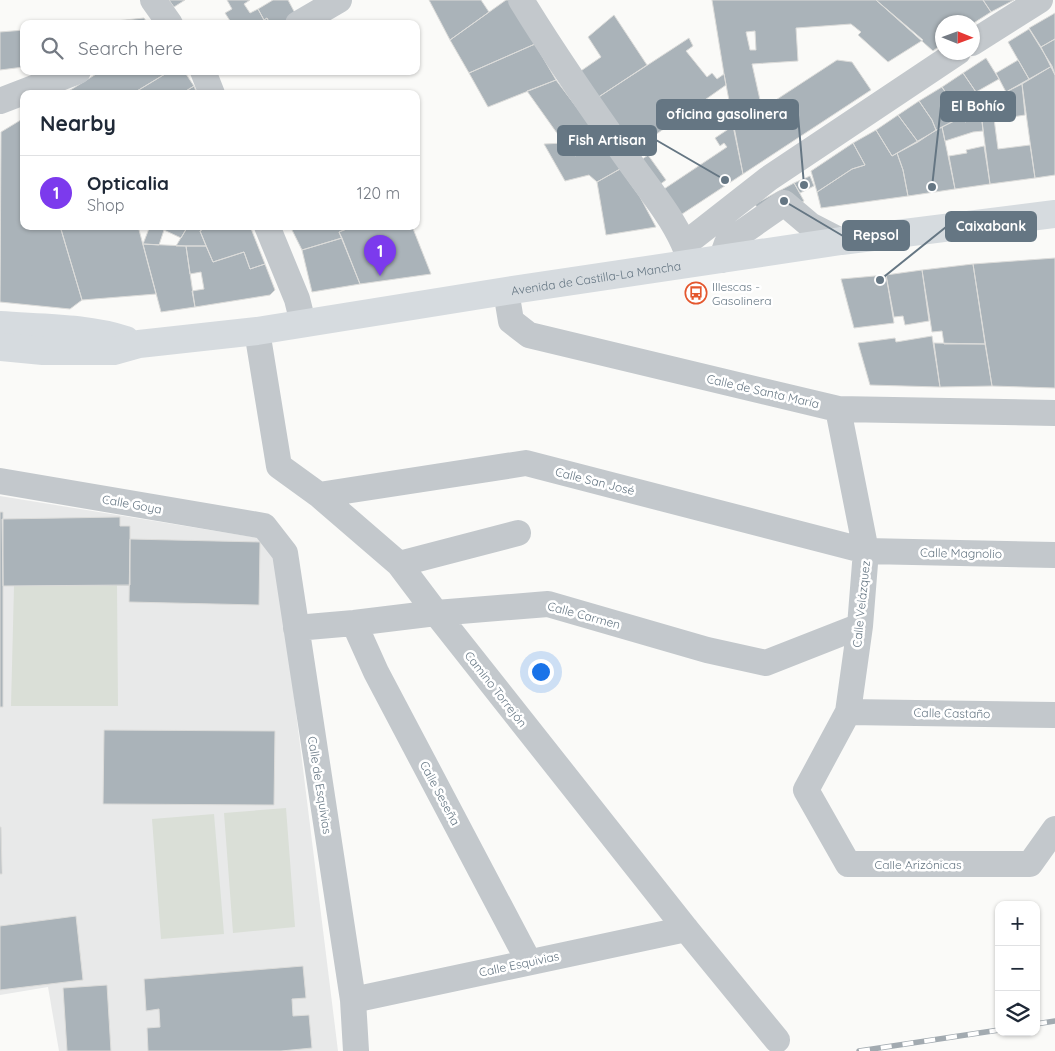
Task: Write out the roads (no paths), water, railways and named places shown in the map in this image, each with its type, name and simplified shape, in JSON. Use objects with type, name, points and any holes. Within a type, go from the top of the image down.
[{"type":"main road","name":"Avenida de Castilla-La Mancha","points":[[0,347],[43,351],[114,351],[139,344],[257,331],[506,291],[688,254],[721,260],[841,241],[1055,214]]},
{"type":"main road","name":"Avenida de Castilla-La Mancha","points":[[0,325],[78,330],[110,335],[139,344]]},
{"type":"street","points":[[153,0],[167,20]]},
{"type":"street","points":[[521,0],[569,76],[666,214],[688,254],[768,179],[946,60]]},
{"type":"street","points":[[980,38],[1040,0]]},
{"type":"street","points":[[304,20],[331,2]]},
{"type":"street","points":[[29,90],[68,75]]},
{"type":"street","points":[[205,75],[210,90]]},
{"type":"street","points":[[0,101],[20,93]]},
{"type":"street","points":[[721,260],[727,243],[784,203],[810,225],[841,241]]},
{"type":"street","points":[[269,230],[297,299],[303,323]]},
{"type":"street","name":"Calle de Santa María","points":[[506,291],[511,321],[529,335],[838,409],[1055,413]]},
{"type":"street","name":"Camino Torrejón","points":[[257,331],[279,466],[319,495],[400,564],[436,613],[686,929],[778,1040]]},
{"type":"street","name":"Calle Velázquez","points":[[806,790],[848,712],[860,626],[866,551],[838,409]]},
{"type":"street","name":"Calle San José","points":[[319,495],[526,463],[866,551]]},
{"type":"street","name":"Calle Goya","points":[[0,481],[264,526]]},
{"type":"street","name":"Calle de Esquivias","points":[[264,526],[285,554],[353,1000],[356,1051]]},
{"type":"street","points":[[400,564],[518,534]]},
{"type":"street","name":"Calle Magnolio","points":[[866,551],[1055,555]]},
{"type":"street","name":"Calle Carmen","points":[[296,628],[436,613],[548,604],[707,650],[766,664],[860,626]]},
{"type":"street","name":"Calle Seseña","points":[[354,623],[376,672],[529,962]]},
{"type":"street","name":"Calle Castaño","points":[[848,712],[1055,715]]},
{"type":"street","name":"Calle Arizónicas","points":[[806,790],[848,864],[1030,864],[1055,829]]},
{"type":"street","name":"Calle Esquivias","points":[[353,1000],[686,929]]},
{"type":"railway","points":[[1040,1023],[1055,1021]]},
{"type":"railway","points":[[859,1051],[995,1031]]},
{"type":"place","name":"Fish Artisan","points":[[725,180]]},
{"type":"place","name":"oficina gasolinera","points":[[804,185]]},
{"type":"place","name":"El Bohío","points":[[932,187]]},
{"type":"place","name":"Repsol","points":[[784,201]]},
{"type":"place","name":"Opticalia","points":[[380,276]]},
{"type":"place","name":"Caixabank","points":[[880,280]]},
{"type":"place","name":"Illescas - Gasolinera","points":[[696,293]]}]
